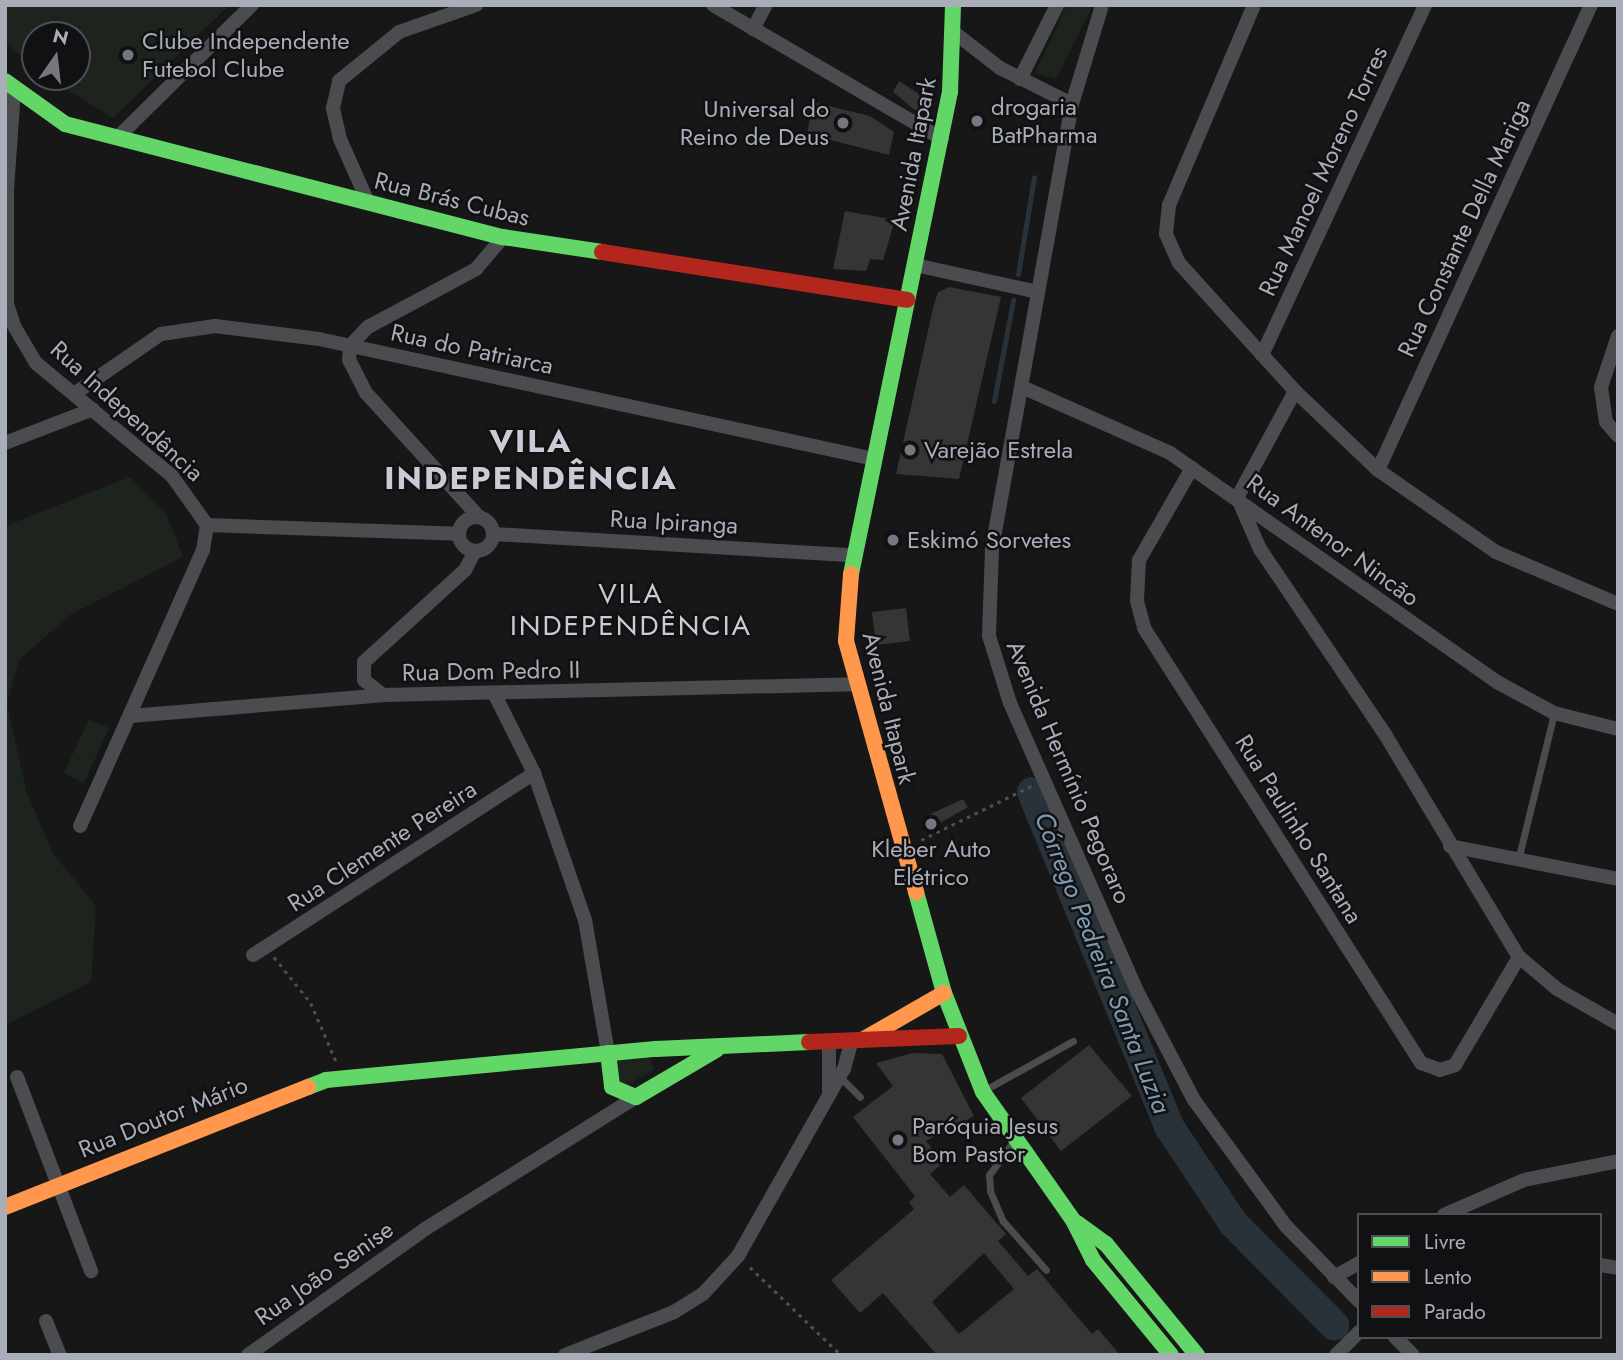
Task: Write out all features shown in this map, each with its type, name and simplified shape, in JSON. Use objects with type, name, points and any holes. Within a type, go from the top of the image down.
[{"type":"street","points":[[117,138],[252,5]]},
{"type":"street","points":[[368,201],[340,139],[333,108],[339,81],[399,32],[476,5]]},
{"type":"street","points":[[713,5],[942,139]]},
{"type":"street","points":[[753,29],[766,5]]},
{"type":"street","name":"Avenida Itapark","points":[[953,5],[956,34],[942,139],[852,555],[845,617],[854,684],[944,993],[983,1092],[1013,1142],[1073,1220],[1093,1260],[1171,1355]]},
{"type":"street","points":[[1020,79],[1057,5]]},
{"type":"street","name":"Avenida Hermínio Pegoraro","points":[[1102,5],[1072,104],[1038,292],[992,549],[989,636],[1010,703],[1048,778],[1138,993],[1194,1100],[1286,1226],[1357,1299]]},
{"type":"street","points":[[1254,5],[1176,186],[1166,234],[1179,263],[1295,391],[1378,470],[1496,552],[1618,604]]},
{"type":"street","name":"Rua Manoel Moreno Torres","points":[[1262,355],[1425,5]]},
{"type":"street","name":"Rua Constante Della Mariga","points":[[1378,470],[1591,5]]},
{"type":"street","points":[[956,34],[1020,79],[1072,104]]},
{"type":"street","name":"Rua Brás Cubas","points":[[9,85],[48,116],[117,138],[503,237],[907,300]]},
{"type":"street","name":"Rua Independência","points":[[9,85],[7,304],[18,335],[36,362],[172,476],[207,525]]},
{"type":"street","points":[[383,695],[364,680],[364,662],[465,570],[475,551],[490,545],[494,534],[366,393],[351,370],[350,346],[385,316],[476,269],[503,237]]},
{"type":"street","points":[[915,265],[1038,292]]},
{"type":"street","name":"Rua do Patriarca","points":[[74,394],[161,334],[189,327],[274,332],[874,459]]},
{"type":"street","points":[[1618,337],[1601,387],[1606,422],[1618,436]]},
{"type":"street","name":"Rua Antenor Nincão","points":[[1022,387],[1135,435],[1192,468],[1466,664],[1554,713],[1618,729]]},
{"type":"street","points":[[1295,391],[1237,498],[1260,549],[1386,736],[1519,957],[1557,989],[1618,1024]]},
{"type":"street","points":[[5,443],[93,409]]},
{"type":"street","name":"Rua Paulinho Santana","points":[[1192,468],[1139,560],[1138,601],[1144,628],[1421,1063],[1440,1070],[1455,1065],[1519,957]]},
{"type":"street","points":[[459,534],[465,521],[479,517]]},
{"type":"street","points":[[80,826],[202,550],[207,525],[459,534],[475,551]]},
{"type":"street","name":"Rua Ipiranga","points":[[494,534],[852,555]]},
{"type":"street","name":"Rua Dom Pedro II","points":[[130,716],[383,695],[495,695],[854,684]]},
{"type":"street","points":[[495,695],[534,773],[585,920],[612,1087],[606,1115]]},
{"type":"street","name":"Rua Clemente Pereira","points":[[259,952],[534,773]]},
{"type":"street","points":[[1450,846],[1519,856],[1618,879]]},
{"type":"street","points":[[565,1355],[674,1312],[703,1294],[738,1256],[829,1096],[857,1041],[944,993]]},
{"type":"street","name":"Rua Doutor Mário","points":[[5,1207],[267,1099],[341,1078],[656,1049],[718,1049],[959,1036]]},
{"type":"street","points":[[829,1043],[829,1096]]},
{"type":"street","points":[[656,1049],[669,1062],[666,1079]]},
{"type":"street","points":[[612,1087],[636,1097],[718,1049]]},
{"type":"street","points":[[16,1077],[91,1271]]},
{"type":"street","name":"Rua João Senise","points":[[248,1355],[425,1228],[636,1097]]},
{"type":"street","points":[[1449,1213],[1514,1184],[1618,1161]]},
{"type":"street","name":"Avenida Itapark","points":[[1073,1220],[1106,1244],[1196,1355]]},
{"type":"street","points":[[1334,1277],[1357,1264]]},
{"type":"street","points":[[46,1321],[60,1355]]},
{"type":"street","points":[[1336,1355],[1357,1334]]},
{"type":"street","points":[[1397,1339],[1413,1355]]},
{"type":"lane","points":[[1519,856],[1554,713]]},
{"type":"lane","points":[[983,1092],[1073,1041]]},
{"type":"lane","points":[[840,1076],[860,1097]]},
{"type":"lane","points":[[1013,1142],[989,1175],[990,1191],[1003,1221],[1046,1270]]},
{"type":"path","points":[[902,849],[1048,778]]},
{"type":"path","points":[[259,952],[311,1003],[341,1078]]},
{"type":"path","points":[[738,1256],[841,1355]]},
{"type":"shaded area","name":"Clube Independente Futebol Clube","points":[[5,5],[229,5],[113,118],[70,91],[91,91],[91,21],[21,21],[21,56],[5,43]]},
{"type":"shaded area","points":[[1067,5],[1093,5],[1056,79],[1035,73]]},
{"type":"shaded area","points":[[130,477],[166,513],[183,557],[70,615],[19,660],[7,704],[26,790],[52,852],[96,906],[91,982],[5,1025],[5,526]]},
{"type":"shaded area","points":[[89,719],[109,728],[84,783],[64,773]]},
{"type":"shaded area","points":[[650,1058],[654,1069],[622,1089],[614,1059]]},
{"type":"building","points":[[899,81],[925,98],[916,111],[893,92]]},
{"type":"building","name":"Universal do Reino de Deus","points":[[813,102],[870,116],[894,132],[889,155],[807,134]]},
{"type":"building","points":[[845,211],[895,220],[883,260],[870,259],[866,271],[833,269]]},
{"type":"building","points":[[949,287],[1001,297],[959,479],[896,474],[934,304],[938,292]]},
{"type":"building","points":[[906,608],[910,641],[876,645],[872,612]]},
{"type":"building","name":"Kleber Auto Elétrico","points":[[963,799],[968,807],[924,832],[924,817]]},
{"type":"building","points":[[1089,1045],[1132,1096],[1061,1151],[1021,1098]]},
{"type":"building","points":[[913,1053],[942,1054],[974,1116],[926,1141],[943,1163],[930,1174],[950,1197],[964,1185],[1006,1234],[998,1241],[1028,1276],[1037,1269],[1092,1334],[1098,1329],[1120,1355],[937,1355],[883,1293],[860,1313],[831,1280],[914,1209],[909,1202],[915,1196],[853,1117],[893,1086],[876,1063]],"holes":[[[984,1253],[1014,1289],[959,1334],[932,1302]]]},
{"type":"waterway","name":"Córrego Pedreira Santa Luzia","points":[[1018,274],[1034,177]]},
{"type":"waterway","name":"Córrego Pedreira Santa Luzia","points":[[994,401],[1013,300]]},
{"type":"waterway","name":"Córrego Pedreira Santa Luzia","points":[[1032,792],[1170,1128],[1233,1223],[1334,1325]]},
{"type":"traffic: fast","points":[[851,574],[950,92],[953,5]]},
{"type":"traffic: fast","points":[[5,81],[65,124],[503,237],[602,252]]},
{"type":"traffic: fast","points":[[916,892],[944,993],[983,1092],[1073,1220],[1093,1260],[1171,1355]]},
{"type":"traffic: fast","points":[[308,1087],[326,1080],[656,1049],[809,1042]]},
{"type":"traffic: fast","points":[[608,1053],[612,1087],[636,1097],[716,1050]]},
{"type":"traffic: fast","points":[[1077,1223],[1106,1244],[1197,1355]]},
{"type":"traffic: slow","points":[[851,574],[846,641],[916,892]]},
{"type":"traffic: slow","points":[[864,1039],[944,993]]},
{"type":"traffic: slow","points":[[5,1207],[308,1087]]},
{"type":"traffic: jam","points":[[602,252],[907,300]]},
{"type":"traffic: jam","points":[[809,1042],[959,1036]]},
{"type":"place","name":"Clube Independente Futebol Clube","points":[[128,55]]},
{"type":"place","name":"drogaria BatPharma","points":[[977,121]]},
{"type":"place","name":"Universal do Reino de Deus","points":[[843,123]]},
{"type":"place","name":"Varejão Estrela","points":[[910,450]]},
{"type":"place","name":"Eskimó Sorvetes","points":[[893,540]]},
{"type":"place","name":"Kleber Auto Elétrico","points":[[931,824]]},
{"type":"place","name":"Paróquia Jesus Bom Pastor","points":[[898,1140]]},
{"type":"district","name":"VILA INDEPENDÊNCIA","points":[[531,460]]},
{"type":"district","name":"VILA INDEPENDÊNCIA","points":[[631,610]]}]
